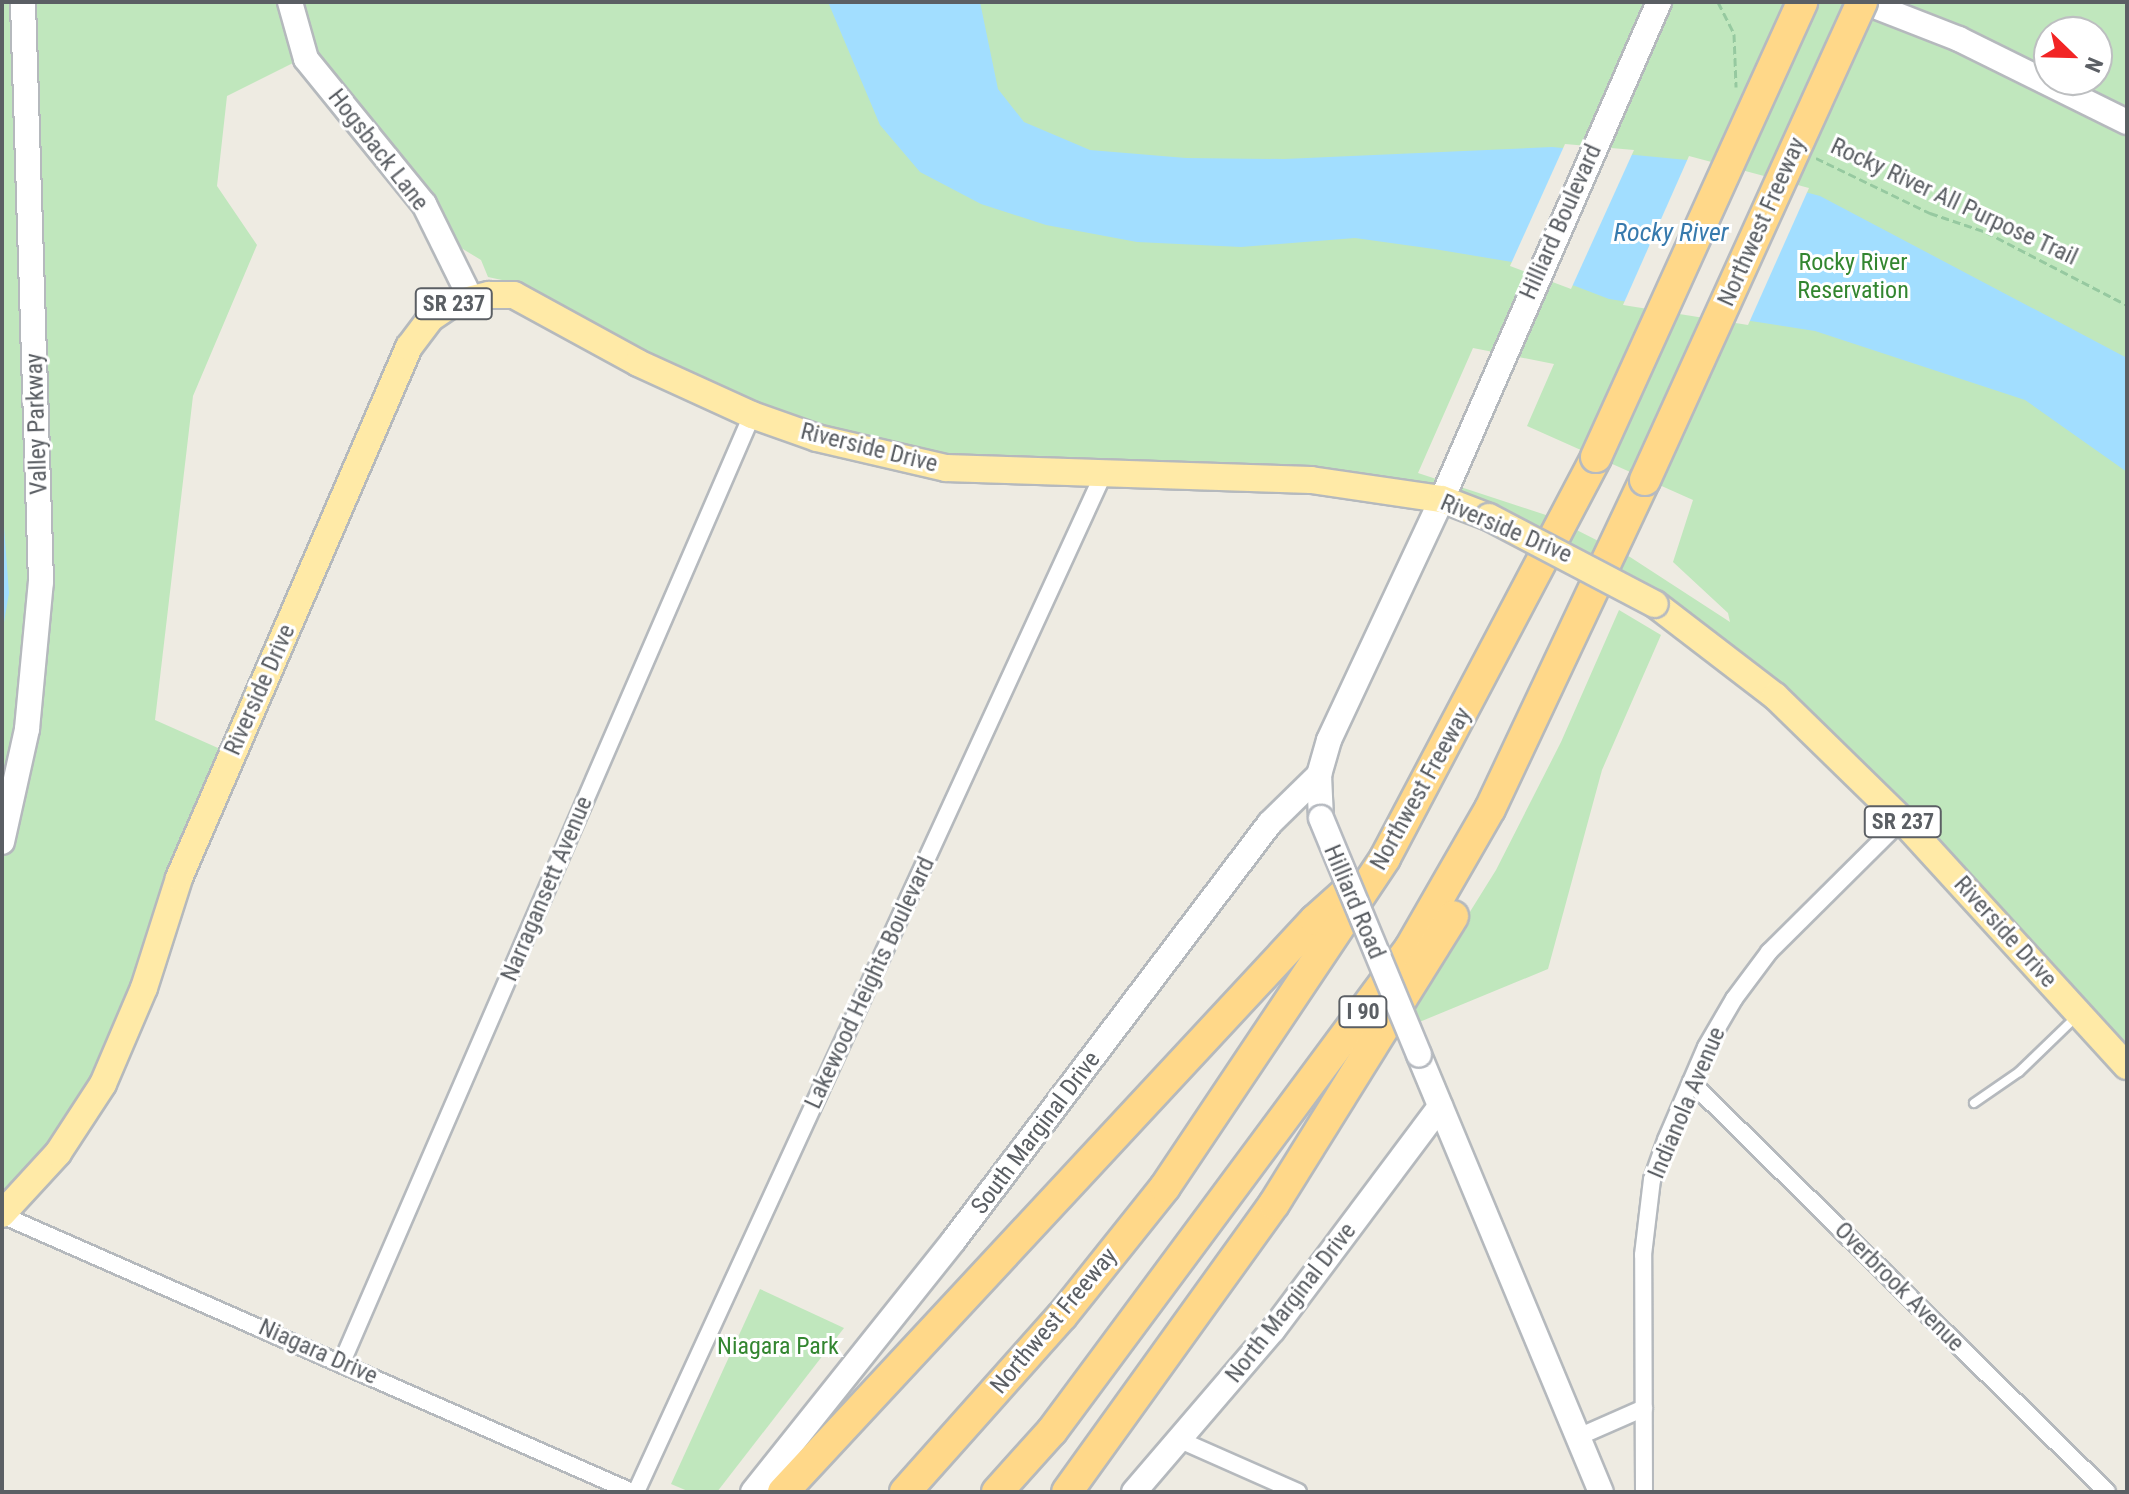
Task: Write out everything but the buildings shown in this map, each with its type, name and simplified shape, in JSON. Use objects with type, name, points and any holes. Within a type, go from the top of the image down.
[{"type":"highway","name":"Northwest Freeway","points":[[905,1492],[1062,1316],[1165,1187],[1385,858],[1596,457],[1802,2]]},
{"type":"highway","name":"Northwest Freeway","points":[[997,1492],[1052,1431],[1410,948],[1490,809],[1645,480],[1863,2]]},
{"type":"highway","points":[[1067,1492],[1274,1204],[1429,959],[1499,834],[1551,714],[1625,522]]},
{"type":"highway","points":[[783,1492],[1315,920],[1385,858]]},
{"type":"main road","name":"Valley Parkway","points":[[2,842],[27,729],[41,582],[23,2]]},
{"type":"main road","name":"Hogsback Lane","points":[[290,2],[306,59],[424,204],[471,299]]},
{"type":"main road","name":"Hilliard Boulevard","points":[[1463,442],[1659,2]]},
{"type":"main road","points":[[1863,2],[1959,39],[2127,122]]},
{"type":"main road","name":"Riverside Drive","points":[[2,1215],[58,1153],[103,1084],[144,988],[179,878],[409,347],[431,318],[471,299],[514,295],[538,304],[638,363],[752,415],[817,438],[946,468],[1311,480],[1442,499],[1489,517],[1655,604],[1775,696],[1902,820],[2127,1066]]},
{"type":"main road","name":"Hilliard Road","points":[[1463,442],[1442,499],[1329,740],[1319,775],[1321,818],[1601,1492]]},
{"type":"main road","name":"South Marginal Drive","points":[[753,1492],[964,1228],[1270,823],[1319,775]]},
{"type":"main road","name":"North Marginal Drive","points":[[1134,1492],[1273,1330],[1440,1107]]},
{"type":"street","name":"Narragansett Avenue","points":[[342,1362],[752,415]]},
{"type":"street","name":"Lakewood Heights Boulevard","points":[[634,1492],[1103,475]]},
{"type":"street","name":"Indianola Avenue","points":[[1644,1492],[1643,1255],[1652,1180],[1691,1082],[1734,999],[1769,952],[1902,820]]},
{"type":"street","name":"Overbrook Avenue","points":[[1691,1082],[2107,1492]]},
{"type":"street","name":"Niagara Drive","points":[[2,1215],[634,1492]]},
{"type":"street","points":[[1578,1437],[1644,1408]]},
{"type":"street","points":[[1180,1440],[1298,1492]]},
{"type":"lane","points":[[1974,1103],[2019,1072],[2079,1014]]},
{"type":"path","points":[[1718,2],[1734,34],[1737,92]]},
{"type":"path","name":"Rocky River All Purpose Trail","points":[[1805,152],[1930,213],[1986,232],[2127,305]]},
{"type":"green space","name":"Rocky River Reservation","points":[[2,2],[2127,2],[2127,1048],[1781,705],[1622,583],[1400,493],[943,475],[668,373],[521,284],[488,277],[481,260],[438,234],[295,62],[227,96],[217,186],[257,245],[193,396],[155,720],[227,752],[170,905],[77,1114],[2,1207]],"holes":[[[1473,348],[1554,364],[1527,426],[1693,500],[1673,562],[1728,613],[1730,622],[1630,557],[1549,516],[1418,473]]]},
{"type":"green space","points":[[1619,610],[1661,635],[1602,770],[1548,969],[1417,1023],[1410,1008],[1496,870],[1561,742]]},
{"type":"green space","name":"Niagara Park","points":[[760,1289],[844,1328],[717,1492],[690,1492],[671,1484]]},
{"type":"water","name":"Rocky River","points":[[828,2],[980,2],[998,89],[1024,122],[1090,150],[1186,158],[1284,159],[1552,147],[1687,160],[1820,196],[2127,358],[2127,472],[2025,400],[1815,331],[1609,299],[1512,262],[1434,249],[1355,238],[1241,247],[1137,242],[1046,225],[981,204],[920,172],[880,125]]},
{"type":"water","points":[[2,500],[9,593],[2,634]]},
{"type":"pier","points":[[1565,144],[1634,150],[1571,289],[1510,266]]},
{"type":"pier","points":[[1689,156],[1809,188],[1748,325],[1623,305]]}]
